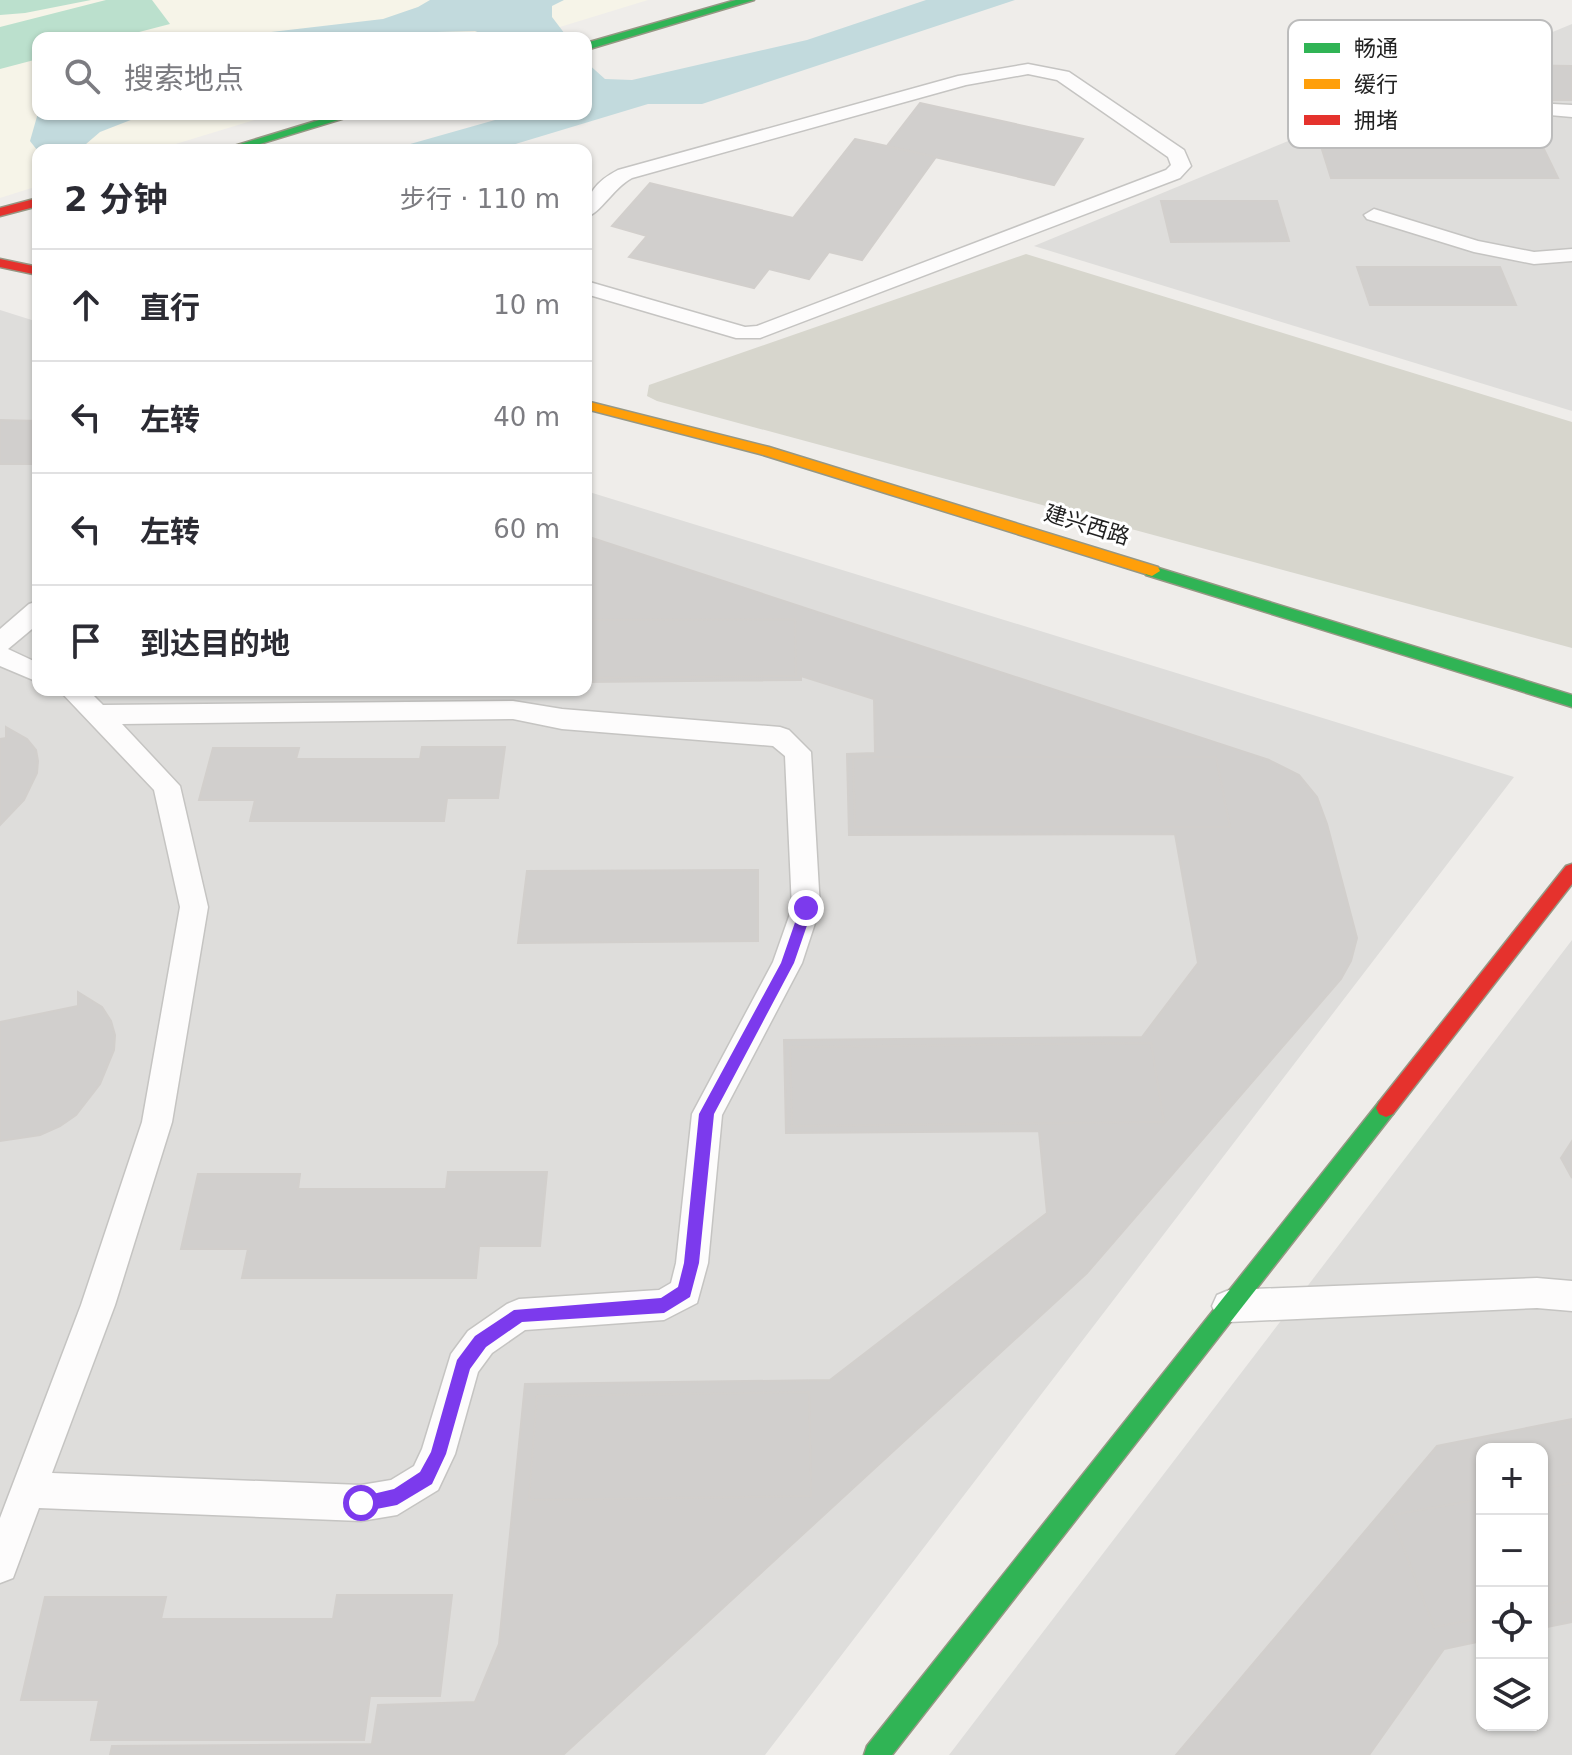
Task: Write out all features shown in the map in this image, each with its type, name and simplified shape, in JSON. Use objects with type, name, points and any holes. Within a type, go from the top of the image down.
[{"type":"street","points":[[592,45],[748,0]]},
{"type":"street","points":[[248,144],[331,120]]},
{"type":"street","points":[[0,212],[32,204]]},
{"type":"street","points":[[0,263],[32,270]]},
{"type":"street","name":"建兴西路","points":[[592,407],[779,455],[1572,701]]},
{"type":"street","points":[[876,1755],[1572,871]]},
{"type":"lane","points":[[592,204],[610,182],[625,174],[964,80],[1028,69],[1063,76],[1177,154],[1181,166],[1173,174],[760,332],[744,333],[592,289]]},
{"type":"lane","points":[[1552,110],[1572,111]]},
{"type":"lane","points":[[1374,215],[1474,246],[1534,258],[1572,255]]},
{"type":"lane","points":[[0,643],[32,615]]},
{"type":"lane","points":[[0,656],[32,670]]},
{"type":"lane","points":[[0,1565],[98,1305],[157,1122],[194,907],[167,786],[78,696]]},
{"type":"lane","points":[[28,1490],[361,1503],[397,1497],[426,1478],[438,1454],[463,1365],[480,1342],[519,1315],[664,1305],[685,1292],[692,1263],[707,1114],[787,963],[806,908],[798,752],[780,737],[562,719],[513,710],[97,715]]},
{"type":"lane","points":[[1229,1306],[1537,1293],[1572,1296]]},
{"type":"shaded area","points":[[0,0],[648,0],[544,32],[32,32],[32,120],[254,120],[176,144],[32,144],[32,188],[0,198]]},
{"type":"shaded area","points":[[1572,24],[1572,411],[1034,246],[1288,141],[1288,148],[1552,148],[1552,32]]},
{"type":"shaded area","points":[[1026,254],[1572,422],[1572,648],[647,396],[649,385]]},
{"type":"shaded area","points":[[0,310],[32,320],[32,696],[592,696],[592,493],[1514,777],[765,1755],[0,1755]]},
{"type":"shaded area","points":[[1572,940],[1572,1755],[949,1755]]},
{"type":"green space","points":[[0,0],[91,0],[0,15]]},
{"type":"green space","points":[[106,0],[152,0],[170,24],[139,32],[32,32],[32,61],[0,69],[0,27]]},
{"type":"water","points":[[430,0],[564,0],[552,6],[552,17],[563,32],[271,32],[383,19]]},
{"type":"water","points":[[926,0],[1015,0],[702,104],[648,104],[516,144],[410,144],[495,120],[592,120],[592,67],[605,79],[632,80],[807,40]]},
{"type":"water","points":[[36,120],[131,120],[100,132],[86,144],[32,144],[30,141]]},
{"type":"building","points":[[1552,66],[1572,66],[1572,100],[1552,100]]},
{"type":"building","points":[[920,103],[1083,139],[1054,185],[887,146]]},
{"type":"building","points":[[855,139],[936,157],[862,260],[829,252],[809,279],[769,269],[754,288],[629,257],[647,236],[612,226],[650,183],[793,218]]},
{"type":"building","points":[[1322,148],[1543,148],[1558,178],[1331,178]]},
{"type":"building","points":[[1161,201],[1277,201],[1289,241],[1171,242]]},
{"type":"building","points":[[1357,267],[1500,267],[1516,305],[1370,305]]},
{"type":"building","points":[[0,420],[32,421],[32,464],[0,464]]},
{"type":"building","points":[[592,538],[1269,760],[1299,775],[1317,797],[1327,824],[1357,938],[1351,961],[1341,979],[1087,1273],[563,1755],[110,1755],[112,1746],[372,1744],[378,1705],[475,1702],[499,1644],[525,1384],[830,1380],[1047,1213],[1039,1131],[786,1133],[784,1040],[1142,1037],[1198,963],[1175,834],[849,835],[847,754],[875,753],[874,699],[801,676],[801,680],[592,682]]},
{"type":"building","points":[[795,619],[796,676],[592,678],[592,620]]},
{"type":"building","points":[[6,727],[27,739],[36,750],[38,761],[37,773],[24,800],[0,825],[0,739],[6,738]]},
{"type":"building","points":[[422,747],[505,747],[498,798],[447,798],[444,821],[250,821],[255,800],[199,800],[213,748],[299,748],[296,759],[420,759]]},
{"type":"building","points":[[853,757],[1216,757],[1230,827],[855,827]]},
{"type":"building","points":[[758,870],[758,941],[518,943],[527,871]]},
{"type":"building","points":[[78,992],[102,1007],[115,1035],[114,1050],[100,1084],[76,1115],[60,1126],[40,1135],[0,1141],[0,1022],[78,1006]]},
{"type":"building","points":[[1151,1043],[1164,1122],[792,1126],[790,1047]]},
{"type":"building","points":[[1572,1141],[1572,1178],[1561,1158]]},
{"type":"building","points":[[448,1172],[547,1172],[540,1246],[479,1246],[476,1278],[242,1278],[248,1249],[181,1249],[198,1174],[300,1174],[298,1189],[446,1189]]},
{"type":"building","points":[[809,1392],[811,1496],[529,1500],[537,1396]]},
{"type":"building","points":[[1572,1419],[1572,1622],[1548,1627],[1548,1443],[1476,1443],[1476,1642],[1444,1649],[1369,1755],[1176,1755],[1437,1446]]},
{"type":"building","points":[[1572,1483],[1572,1601],[1548,1606],[1548,1515],[1548,1487]]},
{"type":"building","points":[[1476,1500],[1476,1619],[1434,1627],[1391,1515]]},
{"type":"building","points":[[337,1595],[452,1595],[440,1696],[370,1696],[364,1740],[91,1740],[99,1700],[21,1700],[45,1597],[166,1597],[161,1619],[333,1619]]},
{"type":"traffic: fast","points":[[592,45],[748,0]]},
{"type":"traffic: fast","points":[[248,144],[331,120]]},
{"type":"traffic: fast","points":[[1152,571],[1572,701]]},
{"type":"traffic: fast","points":[[876,1755],[1386,1108]]},
{"type":"traffic: slow","points":[[592,407],[764,450],[1152,571]]},
{"type":"traffic: jam","points":[[0,212],[32,204]]},
{"type":"traffic: jam","points":[[0,263],[32,270]]},
{"type":"traffic: jam","points":[[1386,1108],[1572,871]]},
{"type":"route","points":[[361,1503],[397,1497],[426,1478],[438,1454],[463,1365],[480,1342],[519,1315],[664,1305],[685,1292],[692,1263],[707,1114],[787,963],[806,908]]}]
